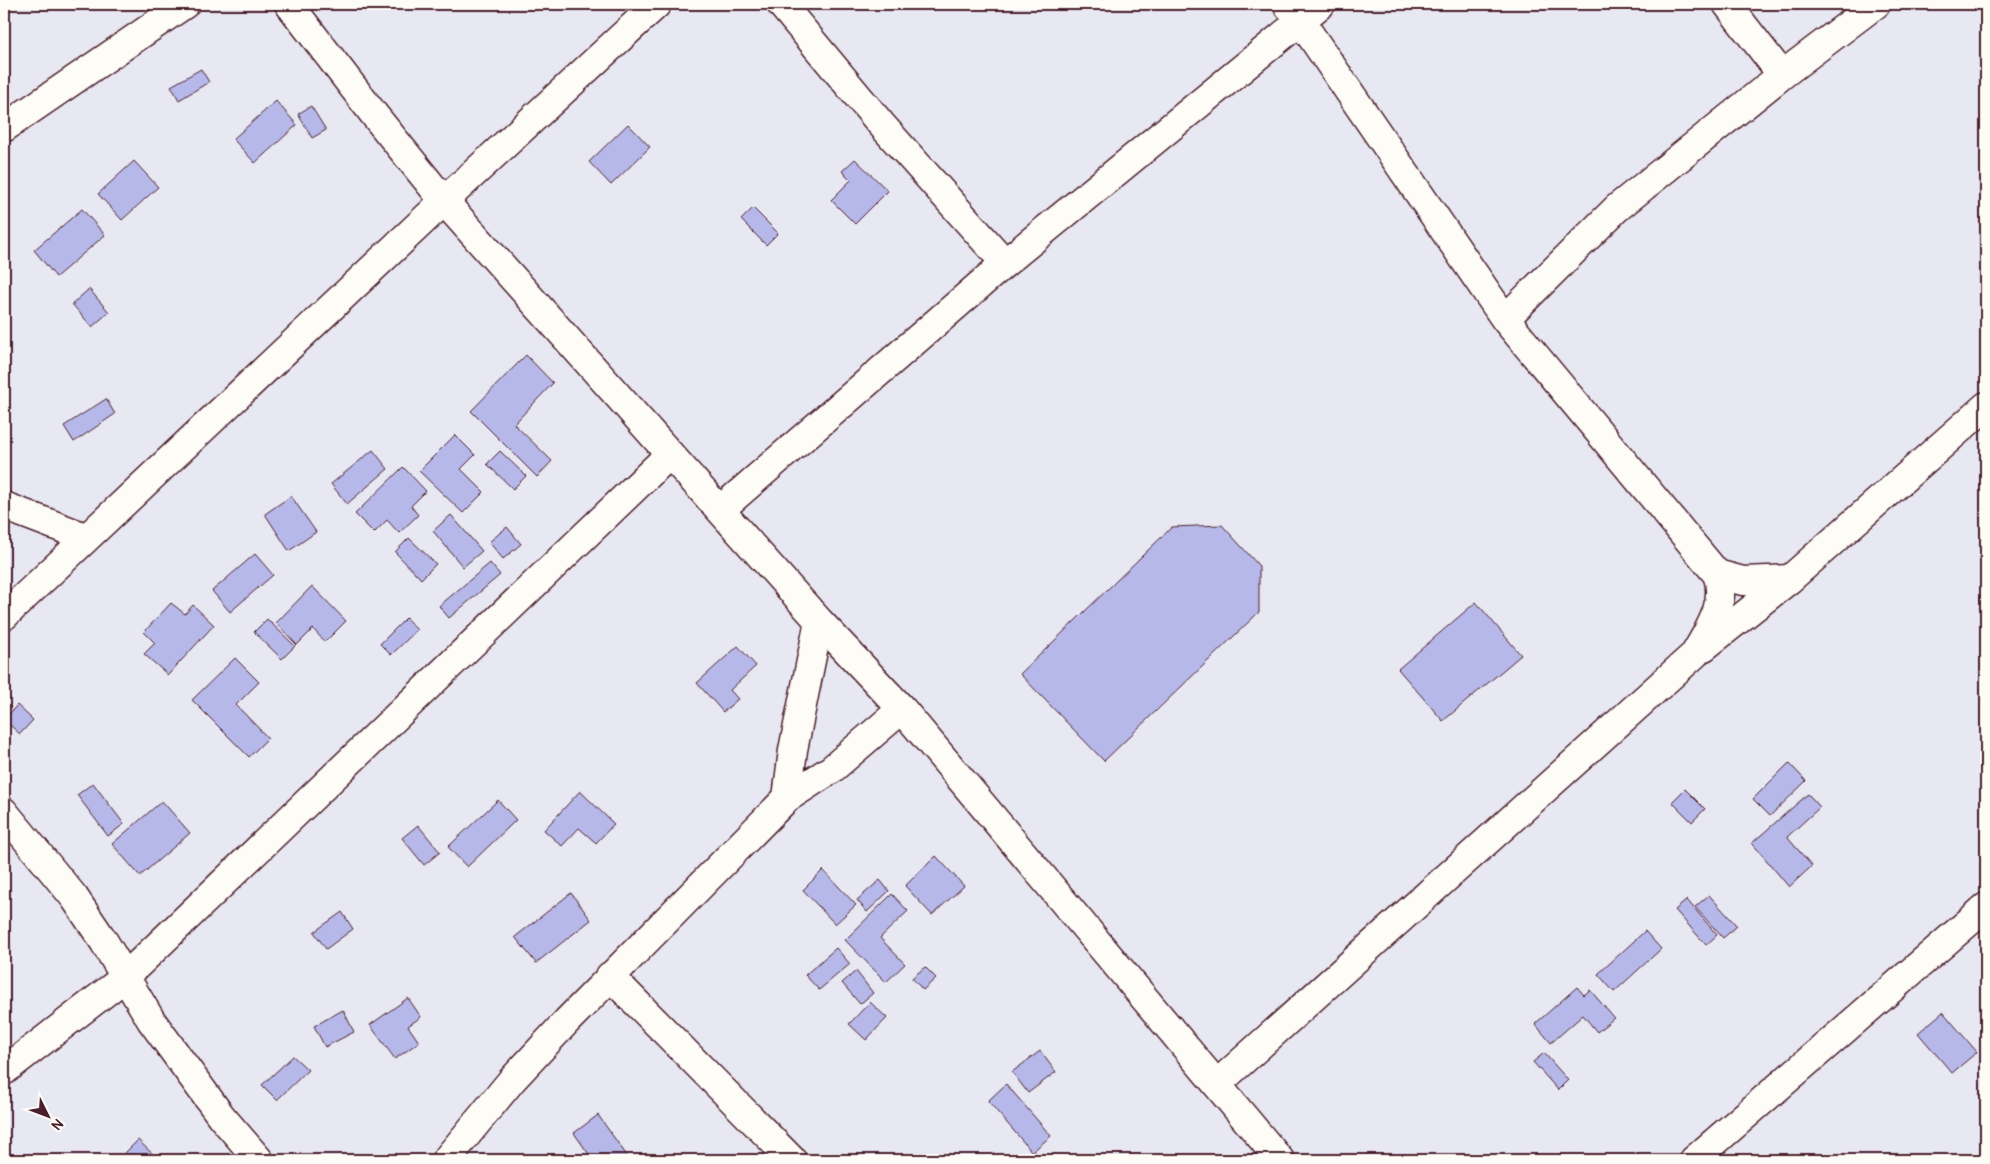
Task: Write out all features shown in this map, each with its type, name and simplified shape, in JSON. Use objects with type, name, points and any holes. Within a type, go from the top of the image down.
[{"type":"street","points":[[4,127],[184,4]]},
{"type":"street","points":[[289,4],[444,201],[819,621],[902,709],[1280,1160]]},
{"type":"street","points":[[4,616],[85,537],[657,4]]},
{"type":"street","points":[[781,4],[881,124],[1005,263]]},
{"type":"street","points":[[1727,4],[1782,74]]},
{"type":"street","points":[[1505,319],[1617,208],[1782,74],[1876,4]]},
{"type":"street","points":[[720,509],[1303,9],[1505,319],[1716,574],[1720,588],[1716,613],[1713,622],[1694,654]]},
{"type":"street","points":[[1217,1084],[1694,654],[1790,579],[1986,406]]},
{"type":"street","points":[[4,1071],[124,978],[670,455]]},
{"type":"street","points":[[4,506],[85,537]]},
{"type":"street","points":[[1716,574],[1743,582],[1790,579]]},
{"type":"street","points":[[787,798],[793,750],[819,621]]},
{"type":"street","points":[[446,1160],[512,1080],[610,976],[787,798],[832,769],[902,709]]},
{"type":"street","points":[[4,812],[74,897],[104,940],[124,978],[151,1020],[221,1116],[259,1160]]},
{"type":"street","points":[[1694,1160],[1986,906]]},
{"type":"street","points":[[610,976],[792,1160]]},
{"type":"building","points":[[201,69],[209,82],[179,100],[171,86]]},
{"type":"building","points":[[276,101],[297,125],[255,163],[233,139]]},
{"type":"building","points":[[311,106],[326,130],[312,138],[298,114]]},
{"type":"building","points":[[628,124],[650,147],[611,185],[589,162]]},
{"type":"building","points":[[855,159],[888,191],[855,224],[831,200],[851,180],[842,171]]},
{"type":"building","points":[[134,161],[158,187],[122,220],[98,194]]},
{"type":"building","points":[[753,208],[778,233],[766,245],[741,220]]},
{"type":"building","points":[[82,209],[105,235],[56,277],[34,250]]},
{"type":"building","points":[[89,289],[109,312],[92,327],[72,304]]},
{"type":"building","points":[[526,355],[553,383],[514,424],[552,461],[537,477],[471,411]]},
{"type":"building","points":[[106,399],[115,414],[74,442],[64,426]]},
{"type":"building","points":[[455,435],[475,455],[461,469],[484,492],[463,513],[419,471]]},
{"type":"building","points":[[373,450],[388,469],[347,504],[331,484]]},
{"type":"building","points":[[500,451],[526,476],[513,489],[487,464]]},
{"type":"building","points":[[403,467],[426,491],[411,506],[418,515],[399,533],[387,520],[374,533],[355,514]]},
{"type":"building","points":[[291,496],[316,532],[289,551],[265,514]]},
{"type":"building","points":[[451,515],[482,551],[463,567],[433,531]]},
{"type":"building","points":[[1222,525],[1259,566],[1259,612],[1104,761],[1020,674],[1172,527]]},
{"type":"building","points":[[507,527],[521,544],[503,559],[489,542]]},
{"type":"building","points":[[409,538],[436,564],[421,579],[395,552]]},
{"type":"building","points":[[255,554],[273,575],[230,612],[212,591]]},
{"type":"building","points":[[490,563],[500,575],[449,618],[439,606]]},
{"type":"building","points":[[312,586],[346,621],[325,642],[313,629],[297,645],[276,623]]},
{"type":"building","points":[[1476,602],[1521,655],[1443,721],[1398,669]]},
{"type":"building","points":[[171,603],[185,614],[193,605],[214,625],[168,675],[144,654],[155,643],[144,632]]},
{"type":"building","points":[[406,618],[417,630],[391,655],[380,644]]},
{"type":"building","points":[[267,619],[295,646],[282,659],[254,632]]},
{"type":"building","points":[[738,646],[756,666],[730,690],[738,699],[723,712],[697,683]]},
{"type":"building","points":[[235,658],[259,682],[236,705],[268,738],[249,757],[192,700]]},
{"type":"building","points":[[17,705],[33,720],[20,734],[4,720]]},
{"type":"building","points":[[1789,763],[1806,781],[1770,816],[1753,799]]},
{"type":"building","points":[[93,783],[124,824],[108,836],[77,795]]},
{"type":"building","points":[[1685,789],[1705,809],[1692,822],[1672,802]]},
{"type":"building","points":[[580,791],[614,824],[596,843],[579,828],[562,846],[544,830]]},
{"type":"building","points":[[1808,794],[1820,807],[1787,837],[1812,866],[1789,887],[1752,843]]},
{"type":"building","points":[[498,800],[516,820],[467,867],[448,847]]},
{"type":"building","points":[[162,801],[190,833],[140,876],[112,844]]},
{"type":"building","points":[[418,825],[440,852],[424,865],[402,838]]},
{"type":"building","points":[[936,856],[964,886],[932,915],[905,886]]},
{"type":"building","points":[[823,870],[856,905],[835,924],[803,890]]},
{"type":"building","points":[[880,880],[889,891],[867,912],[857,900]]},
{"type":"building","points":[[571,893],[591,920],[536,963],[515,937]]},
{"type":"building","points":[[892,894],[908,911],[880,938],[905,964],[886,982],[845,940]]},
{"type":"building","points":[[1709,895],[1737,926],[1723,938],[1695,907]]},
{"type":"building","points":[[1687,900],[1717,935],[1706,945],[1675,910]]},
{"type":"building","points":[[342,912],[353,929],[326,949],[314,932]]},
{"type":"building","points":[[1645,931],[1661,949],[1614,992],[1598,974]]},
{"type":"building","points":[[836,948],[850,964],[819,990],[805,975]]},
{"type":"building","points":[[925,967],[936,978],[923,990],[912,978]]},
{"type":"building","points":[[856,971],[873,993],[860,1004],[842,983]]},
{"type":"building","points":[[1577,987],[1584,995],[1590,990],[1614,1018],[1597,1032],[1583,1015],[1551,1043],[1535,1024]]},
{"type":"building","points":[[408,998],[421,1017],[408,1026],[419,1042],[395,1059],[370,1025]]},
{"type":"building","points":[[870,1002],[887,1018],[866,1040],[849,1024]]},
{"type":"building","points":[[343,1010],[354,1032],[325,1047],[314,1026]]},
{"type":"building","points":[[1943,1012],[1977,1052],[1952,1073],[1918,1033]]},
{"type":"building","points":[[1040,1051],[1056,1072],[1028,1093],[1012,1072]]},
{"type":"building","points":[[1544,1053],[1568,1080],[1558,1090],[1533,1062]]},
{"type":"building","points":[[293,1056],[308,1070],[277,1100],[262,1085]]},
{"type":"building","points":[[1006,1084],[1051,1136],[1032,1152],[988,1101]]},
{"type":"building","points":[[598,1115],[630,1160],[593,1160],[574,1133]]},
{"type":"building","points":[[138,1140],[159,1160],[118,1160]]}]
